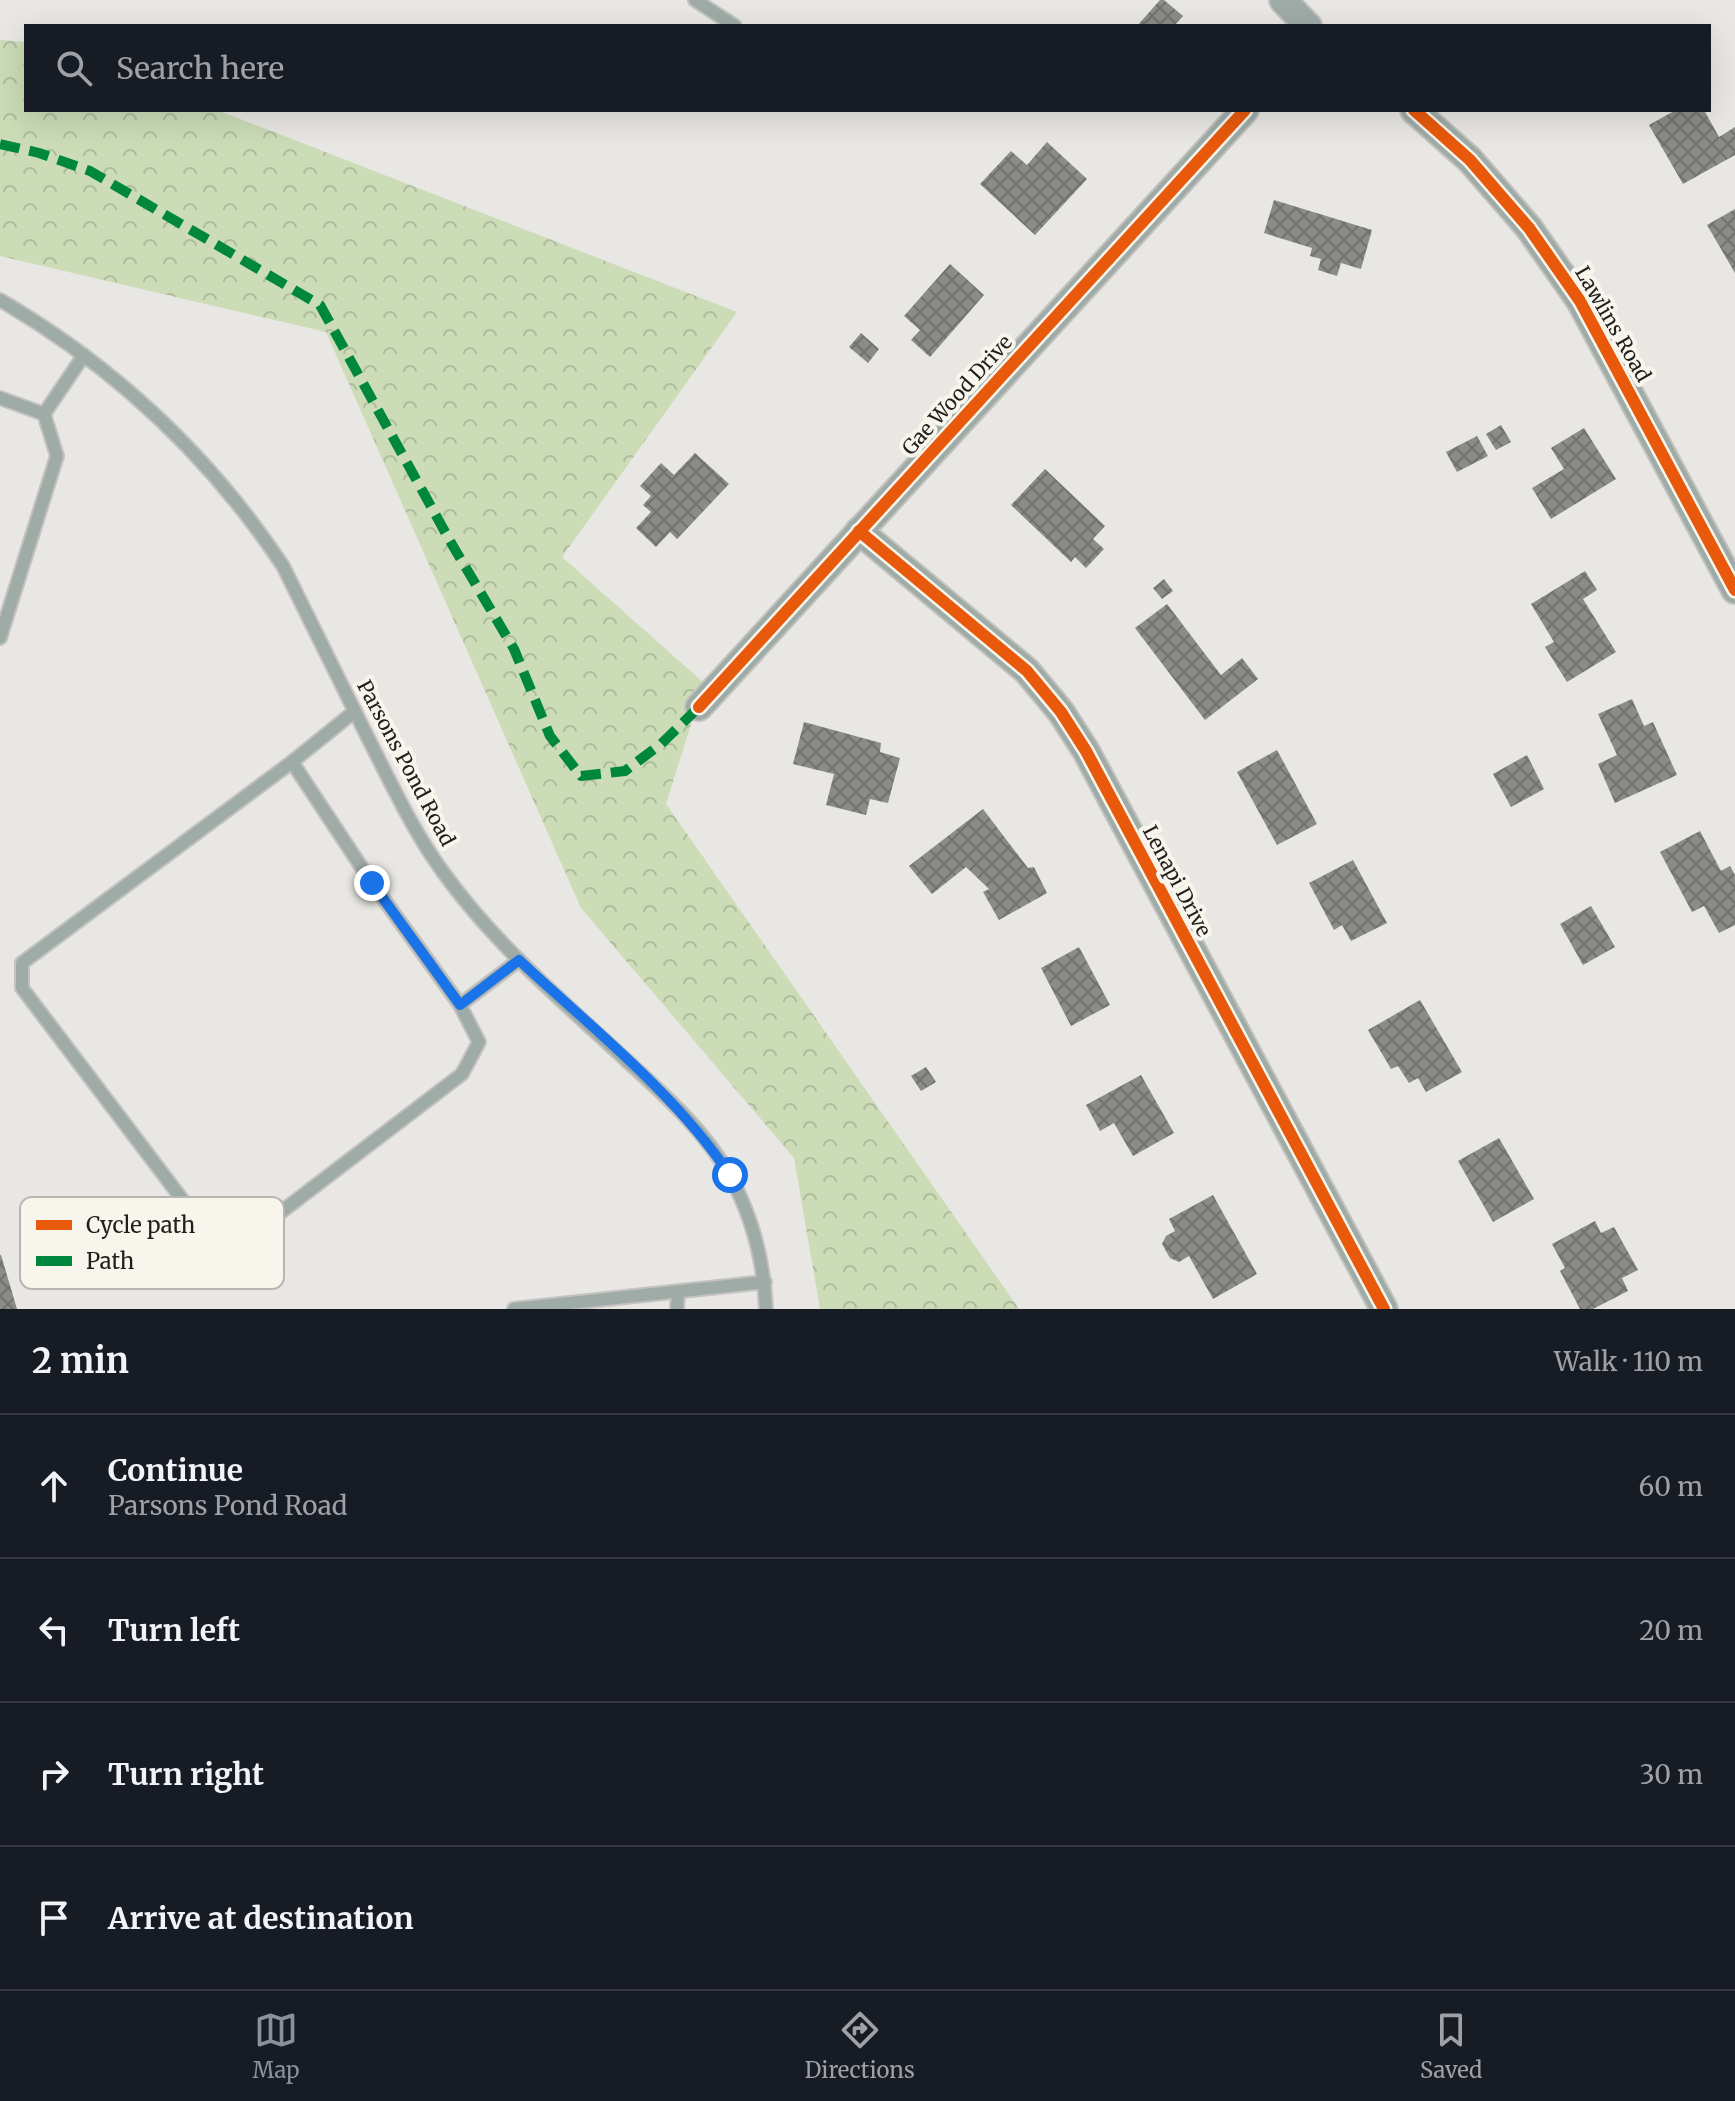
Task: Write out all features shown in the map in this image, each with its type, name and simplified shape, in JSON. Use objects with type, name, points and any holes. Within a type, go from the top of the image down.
[{"type":"street","points":[[1283,0],[1306,24]]},
{"type":"street","name":"Gae Wood Drive","points":[[699,707],[1243,112]]},
{"type":"street","name":"Lawlins Road","points":[[1416,112],[1470,160],[1529,228],[1580,301],[1735,590]]},
{"type":"street","name":"Lenapi Drive","points":[[859,531],[1027,671],[1061,712],[1086,751],[1384,1309]]},
{"type":"lane","points":[[695,0],[732,24]]},
{"type":"lane","name":"Parsons Pond Road","points":[[0,300],[84,355],[163,420],[220,480],[262,535],[283,566],[408,817],[442,871],[475,913],[519,960],[669,1100],[704,1137],[730,1175],[752,1227],[765,1282],[766,1309]]},
{"type":"lane","points":[[44,414],[84,355]]},
{"type":"lane","points":[[0,398],[44,414]]},
{"type":"lane","points":[[0,638],[57,456],[44,414]]},
{"type":"lane","points":[[180,1197],[22,988],[22,963],[292,762],[355,711]]},
{"type":"lane","points":[[284,1210],[462,1074],[479,1042],[460,1005],[372,883],[292,762]]},
{"type":"lane","points":[[460,1005],[519,960]]},
{"type":"lane","points":[[514,1309],[765,1282]]},
{"type":"lane","points":[[677,1309],[678,1292]]},
{"type":"green space","points":[[0,40],[24,42],[24,112],[222,112],[737,312],[562,557],[704,683],[666,804],[1019,1309],[820,1309],[794,1158],[581,908],[326,332],[0,256]]},
{"type":"building","points":[[1160,0],[1183,16],[1176,24],[1139,24]]},
{"type":"building","points":[[1672,112],[1705,112],[1719,137],[1735,127],[1735,155],[1683,184],[1649,125]]},
{"type":"building","points":[[1047,142],[1087,179],[1035,235],[980,184],[1011,151],[1027,165]]},
{"type":"building","points":[[1274,200],[1372,230],[1361,269],[1341,263],[1337,276],[1318,270],[1321,259],[1310,256],[1312,248],[1264,233]]},
{"type":"building","points":[[1735,209],[1735,273],[1707,225]]},
{"type":"building","points":[[950,264],[984,295],[930,357],[911,340],[920,330],[904,316]]},
{"type":"building","points":[[861,333],[879,349],[868,363],[849,347]]},
{"type":"building","points":[[1501,425],[1511,442],[1496,450],[1486,434]]},
{"type":"building","points":[[1584,428],[1616,479],[1551,519],[1532,488],[1564,469],[1551,448]]},
{"type":"building","points":[[1477,436],[1488,456],[1457,472],[1446,452]]},
{"type":"building","points":[[695,453],[729,484],[677,539],[670,532],[656,547],[636,528],[651,512],[643,505],[651,496],[640,486],[661,463],[674,475]]},
{"type":"building","points":[[1045,469],[1105,526],[1093,539],[1104,549],[1086,568],[1075,557],[1071,562],[1011,505]]},
{"type":"building","points":[[1585,571],[1597,590],[1583,599],[1616,652],[1567,682],[1545,647],[1554,642],[1531,604]]},
{"type":"building","points":[[1164,579],[1173,591],[1162,599],[1153,588]]},
{"type":"building","points":[[1167,604],[1221,675],[1242,658],[1258,679],[1205,720],[1135,628]]},
{"type":"building","points":[[1632,699],[1644,726],[1653,722],[1677,775],[1615,803],[1598,764],[1617,755],[1598,714]]},
{"type":"building","points":[[804,722],[881,743],[880,752],[900,758],[888,803],[870,799],[866,815],[826,805],[834,774],[793,764]]},
{"type":"building","points":[[1277,750],[1317,824],[1277,845],[1237,772]]},
{"type":"building","points":[[1527,755],[1544,789],[1511,807],[1493,774]]},
{"type":"building","points":[[983,809],[1028,868],[1034,867],[1047,893],[999,920],[983,892],[989,889],[966,867],[932,894],[909,866]]},
{"type":"building","points":[[1700,831],[1721,871],[1730,866],[1735,875],[1735,925],[1719,933],[1704,906],[1692,912],[1660,852]]},
{"type":"building","points":[[1353,860],[1387,923],[1351,941],[1342,925],[1334,930],[1309,883]]},
{"type":"building","points":[[1591,906],[1615,947],[1583,965],[1560,924]]},
{"type":"building","points":[[1079,947],[1110,1005],[1071,1026],[1041,968]]},
{"type":"building","points":[[1420,1000],[1462,1072],[1426,1092],[1418,1078],[1409,1083],[1398,1066],[1391,1069],[1368,1030]]},
{"type":"building","points":[[926,1067],[936,1082],[921,1091],[911,1076]]},
{"type":"building","points":[[1141,1075],[1174,1133],[1133,1156],[1114,1123],[1100,1131],[1086,1105]]},
{"type":"building","points":[[1499,1138],[1534,1199],[1493,1222],[1458,1161]]},
{"type":"building","points":[[1213,1195],[1257,1274],[1213,1299],[1189,1256],[1179,1262],[1170,1258],[1162,1244],[1166,1236],[1175,1231],[1169,1219]]},
{"type":"building","points":[[1595,1221],[1601,1233],[1614,1227],[1638,1270],[1622,1278],[1628,1291],[1593,1309],[1580,1309],[1560,1271],[1565,1268],[1552,1244]]},
{"type":"building","points":[[1,1255],[17,1309],[0,1309]]},
{"type":"marked path","points":[[0,144],[39,153],[90,171],[320,305],[450,541],[514,649],[550,736],[581,776],[625,771],[661,744],[699,707]]},
{"type":"cycle path","points":[[699,707],[1243,112]]},
{"type":"cycle path","points":[[1416,112],[1470,160],[1529,228],[1580,301],[1735,590]]},
{"type":"cycle path","points":[[859,531],[1027,671],[1061,712],[1086,751],[1384,1309]]},
{"type":"route","points":[[372,883],[460,1005],[519,960],[669,1100],[704,1137],[730,1175]]}]
